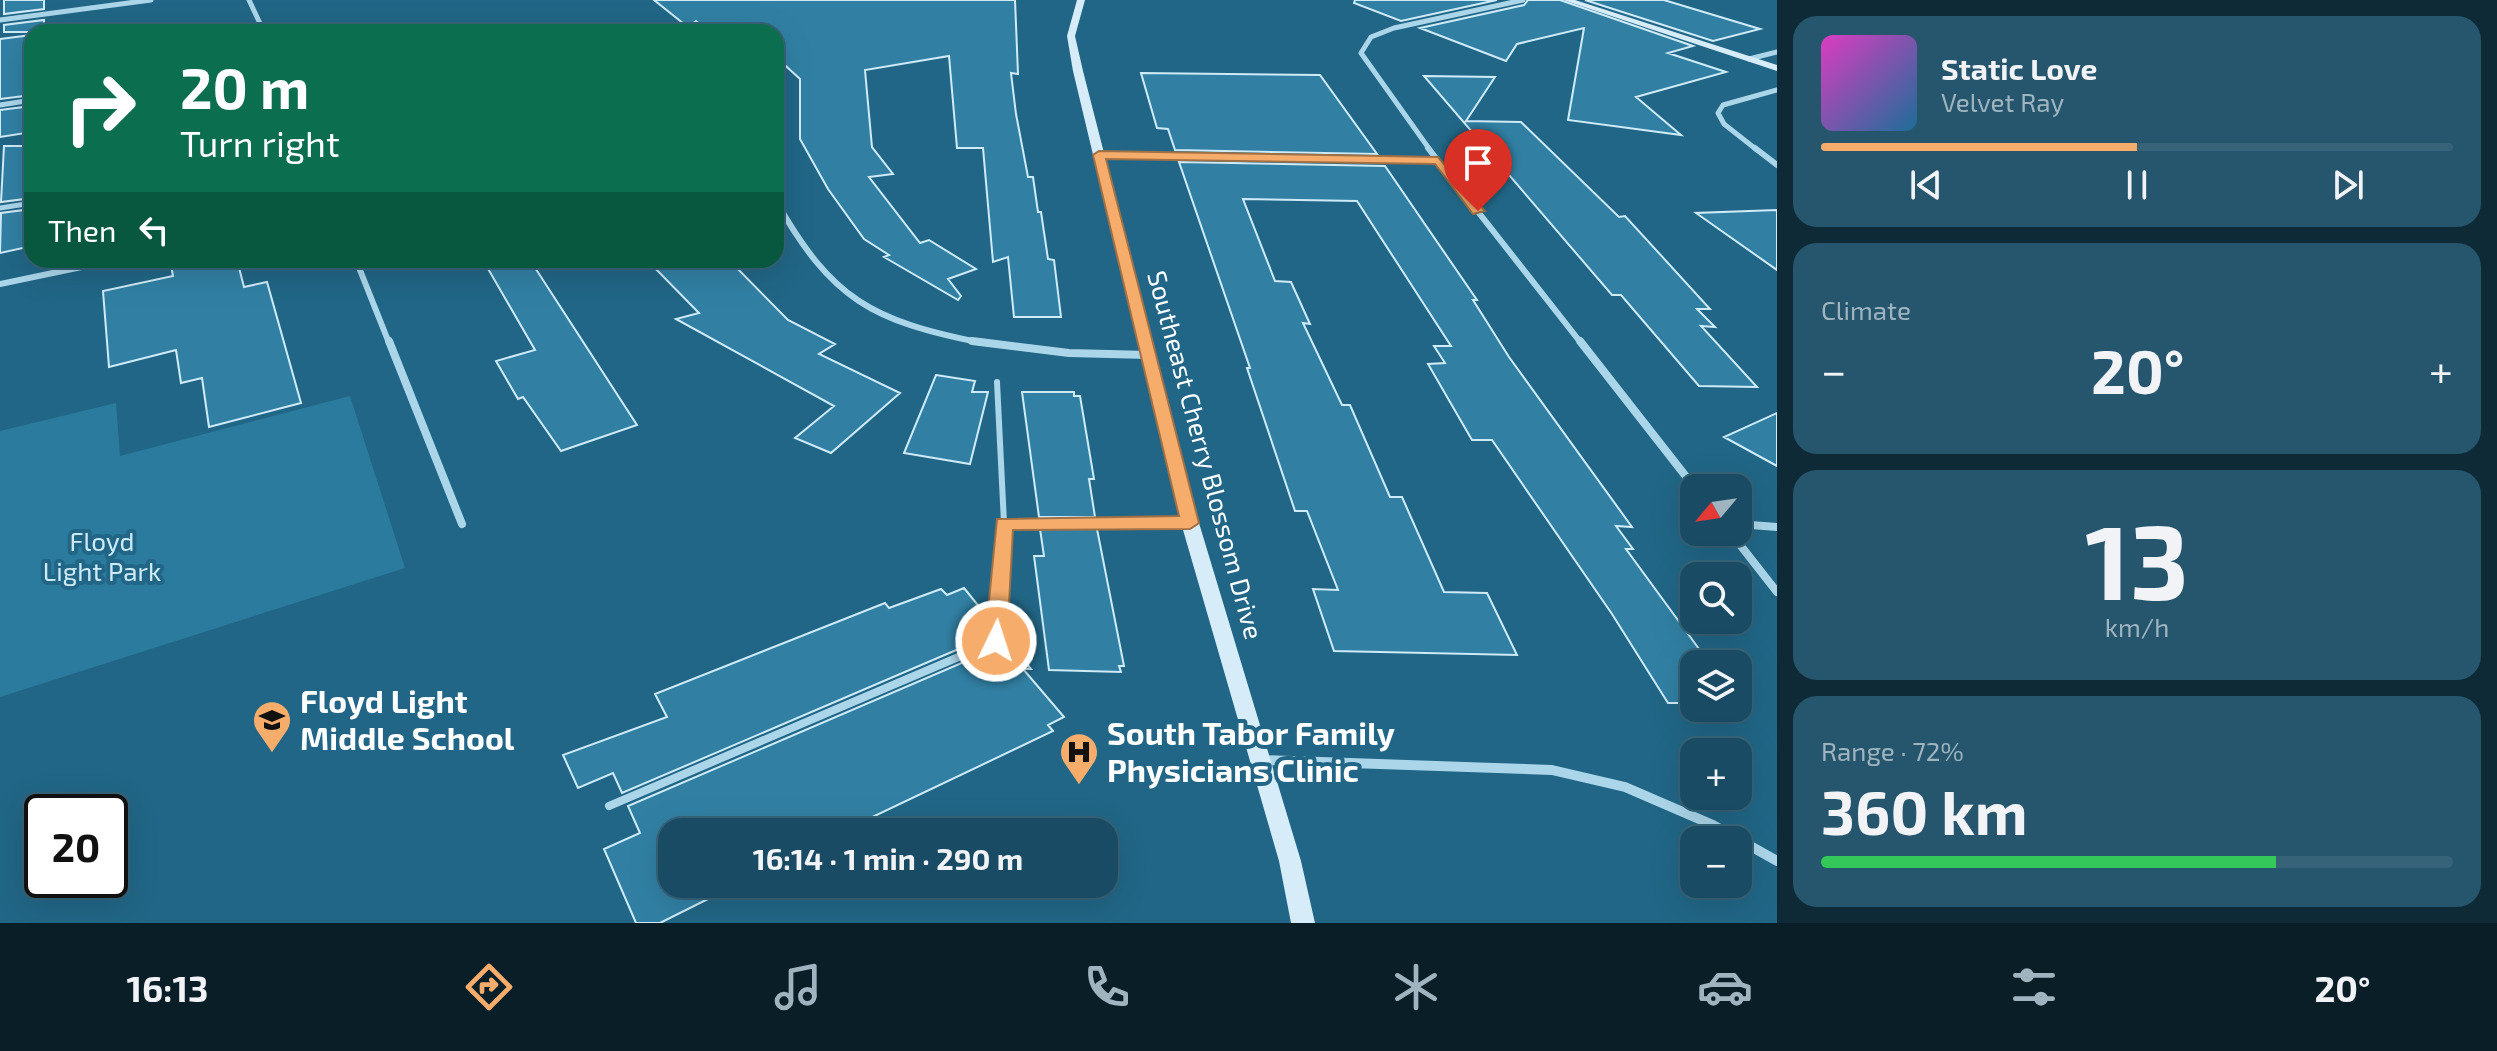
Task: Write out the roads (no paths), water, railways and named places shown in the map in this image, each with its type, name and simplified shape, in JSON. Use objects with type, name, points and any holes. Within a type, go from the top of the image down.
[{"type":"main road","name":"Southeast Cherry Blossom Drive","points":[[1081,0],[1071,36],[1099,155],[1190,523],[1290,861],[1303,923]]},
{"type":"main road","points":[[1567,0],[1777,68]]},
{"type":"street","points":[[0,20],[151,0]]},
{"type":"street","points":[[249,0],[260,24]]},
{"type":"street","points":[[1523,0],[1394,28],[1371,37],[1363,44],[1361,53],[1438,161],[1684,474]]},
{"type":"street","points":[[1749,59],[1777,52]]},
{"type":"street","points":[[1777,90],[1723,105],[1718,113],[1724,124],[1777,165]]},
{"type":"street","points":[[0,105],[24,101]]},
{"type":"street","points":[[1099,155],[1438,161]]},
{"type":"street","points":[[784,215],[805,251],[832,283],[858,302],[909,324],[1011,349],[1148,355]]},
{"type":"street","points":[[0,284],[77,268]]},
{"type":"street","points":[[359,268],[462,524]]},
{"type":"street","points":[[1752,525],[1777,527]]},
{"type":"street","points":[[1741,546],[1777,592]]},
{"type":"street","points":[[1260,760],[1552,770],[1625,787],[1713,825],[1777,861]]},
{"type":"lane","points":[[0,208],[24,204]]},
{"type":"lane","points":[[609,806],[996,641],[1004,523],[997,382]]},
{"type":"lane","points":[[1004,523],[1190,523]]},
{"type":"place","name":"Floyd Light Middle School","points":[[272,754]]},
{"type":"place","name":"South Tabor Family Physicians Clinic","points":[[1079,786]]},
{"type":"park label","name":"Floyd Light Park","points":[[102,557]]}]
